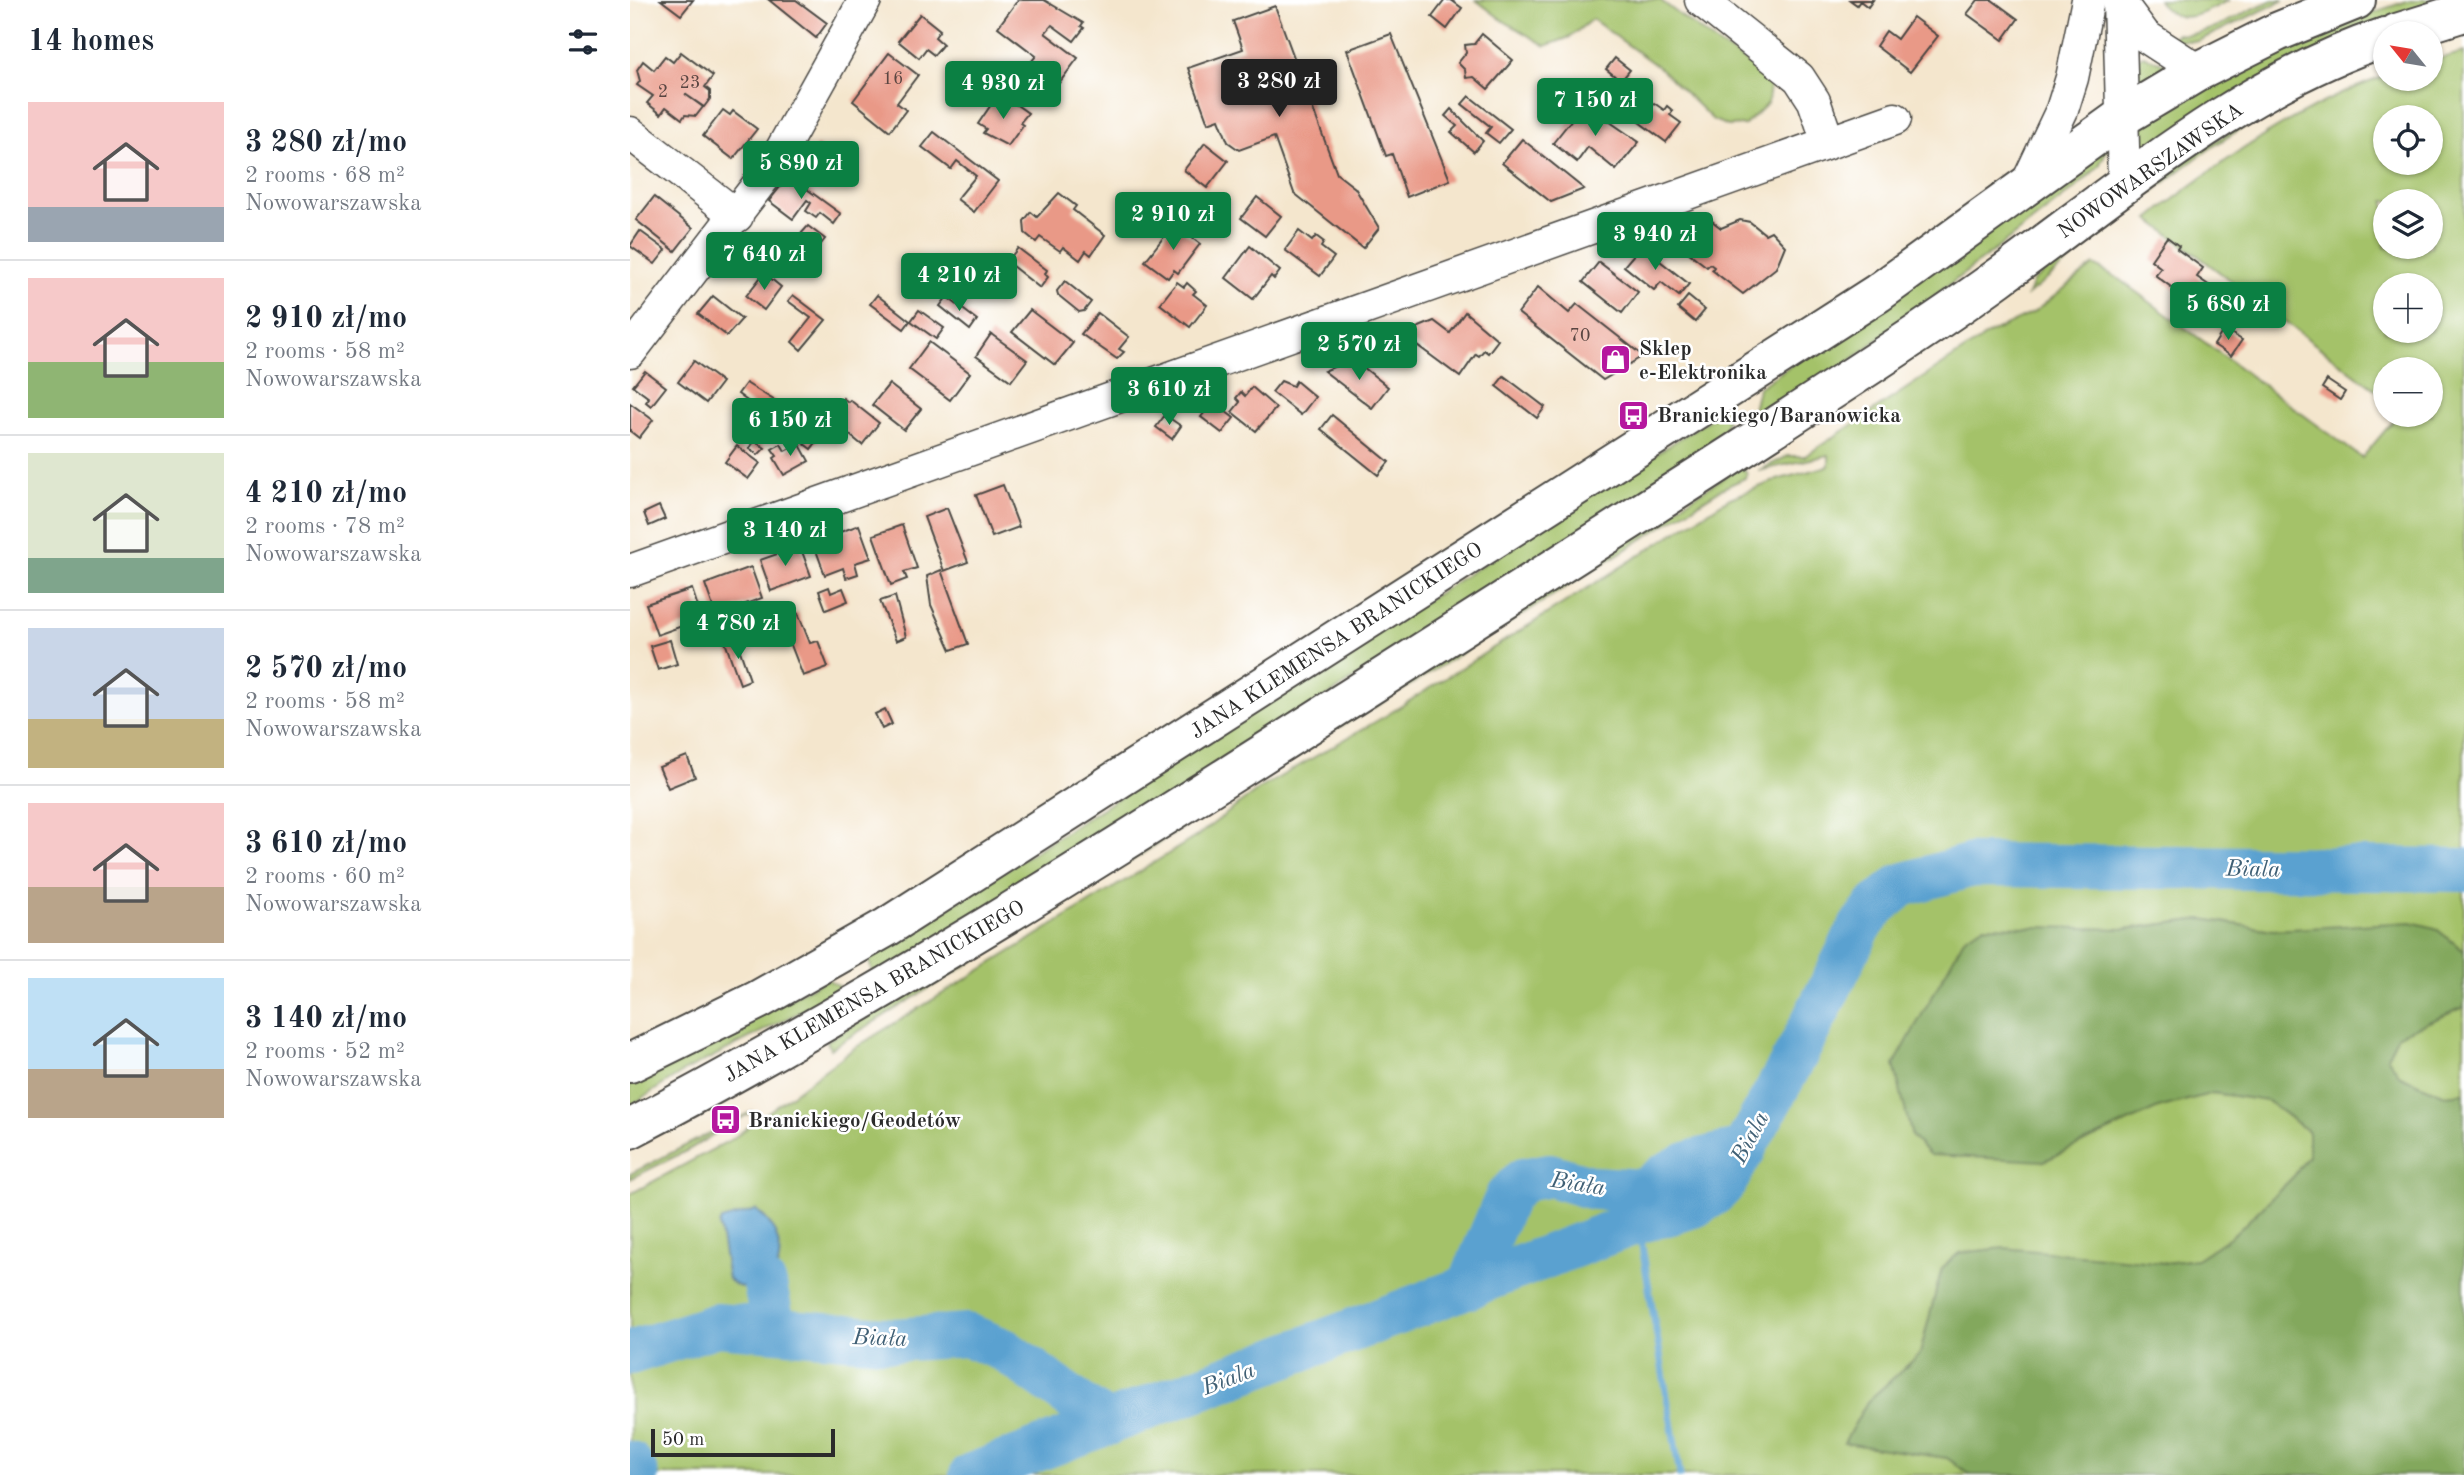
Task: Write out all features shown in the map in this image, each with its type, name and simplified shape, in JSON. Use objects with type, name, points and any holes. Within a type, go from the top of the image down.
[{"type":"main road","points":[[2025,188],[2122,117],[2199,71],[2277,32],[2356,0]]},
{"type":"main road","points":[[2435,21],[2464,12]]},
{"type":"main road","name":"NOWOWARSZAWSKA","points":[[1997,279],[2124,183],[2238,106],[2285,80],[2373,42]]},
{"type":"main road","name":"JANA KLEMENSA BRANICKIEGO","points":[[630,1063],[828,961],[910,912],[1737,385],[1878,293],[2025,188]]},
{"type":"main road","name":"JANA KLEMENSA BRANICKIEGO","points":[[630,1129],[855,1005],[1129,839],[1778,425],[1997,279]]},
{"type":"main road","points":[[828,961],[845,961],[859,972],[863,989],[855,1005]]},
{"type":"street","points":[[630,352],[772,167],[808,108],[865,0]]},
{"type":"street","points":[[1701,0],[1799,78],[1814,101],[1828,142]]},
{"type":"street","points":[[2025,188],[2062,110],[2072,78],[2088,0]]},
{"type":"street","points":[[2119,1],[2145,36],[2199,71]]},
{"type":"street","points":[[2119,1],[2124,183]]},
{"type":"street","points":[[630,571],[1895,118]]},
{"type":"street","points":[[630,133],[737,216]]},
{"type":"green space","points":[[1476,0],[1660,0],[1718,44],[1762,72],[1770,85],[1768,103],[1745,125],[1728,126],[1713,120],[1661,69],[1592,19],[1570,37],[1546,46],[1502,20]]},
{"type":"green space","points":[[2158,0],[2229,0],[2201,14],[2182,17],[2165,9]]},
{"type":"green space","points":[[2273,0],[2284,0],[2198,41],[2170,40],[2176,34],[2201,32],[2226,23]]},
{"type":"green space","points":[[2410,0],[2452,0],[2410,21],[2373,21],[2373,40],[2128,162],[2135,129],[2243,66],[2351,20]]},
{"type":"green space","points":[[2464,52],[2464,951],[2435,928],[2273,930],[2202,919],[2126,929],[2044,1161],[2158,1108],[2213,1093],[2268,1101],[2308,1132],[2308,1156],[2294,1176],[2236,1233],[2197,1259],[2165,1263],[1959,1253],[1942,1268],[1920,1354],[1867,1402],[1844,1443],[1947,1458],[1971,1475],[630,1475],[630,1194],[732,1139],[853,1049],[1197,836],[1259,789],[1387,715],[1730,498],[1780,479],[1829,466],[1829,455],[1758,471],[1788,456],[1805,456],[1990,333],[2033,313],[2094,265],[2116,277],[2362,458],[2388,427],[2443,427],[2443,357],[2373,357],[2373,388],[2149,219],[2261,137],[2373,81],[2373,91],[2443,91],[2443,58]]},
{"type":"green space","points":[[2143,56],[2171,66],[2136,92],[2131,62]]},
{"type":"green space","points":[[2373,59],[2373,64],[2310,92],[2237,131],[2178,172],[2091,243],[2086,240],[2170,169],[2291,94]]},
{"type":"green space","points":[[2109,145],[2099,166],[2077,187],[1846,364],[1750,424],[1758,388]]},
{"type":"green space","points":[[2075,249],[2079,253],[2028,295],[2033,281]]},
{"type":"green space","points":[[1729,407],[1723,440],[1133,822],[874,977],[868,958]]},
{"type":"green space","points":[[1742,466],[1747,473],[1745,478],[1723,488],[1377,706],[1269,766]]},
{"type":"green space","points":[[1214,807],[1045,917],[830,1049],[827,1041]]},
{"type":"green space","points":[[2202,919],[2273,930],[2411,922],[2435,928],[2464,951],[2464,1007],[2398,1035],[2387,1057],[2400,1076],[2445,1095],[2464,1093],[2464,1475],[1971,1475],[1947,1458],[1844,1443],[1867,1402],[1920,1354],[1942,1268],[1959,1253],[2004,1248],[2165,1263],[2197,1259],[2236,1233],[2294,1176],[2308,1156],[2308,1131],[2268,1101],[2213,1093],[2158,1108],[2044,1161],[1930,1155],[1912,1137],[1894,1065],[1965,937],[1984,926],[2126,929]]},
{"type":"green space","points":[[827,979],[839,986],[835,994],[683,1072],[630,1106],[630,1080]]},
{"type":"green space","points":[[2464,1007],[2464,1093],[2445,1095],[2400,1076],[2387,1057],[2398,1035]]},
{"type":"green space","points":[[753,1111],[688,1150],[630,1179],[630,1174]]},
{"type":"water","points":[[756,1210],[765,1218],[776,1236],[779,1246],[777,1267],[765,1285],[740,1287],[728,1279],[719,1225],[721,1220]]},
{"type":"building","points":[[661,0],[693,0],[681,15]]},
{"type":"building","points":[[769,0],[796,0],[827,23],[816,38]]},
{"type":"building","points":[[1018,0],[1044,0],[1083,23],[1081,26],[1084,28],[1074,41],[1052,25],[1045,33],[1078,58],[1059,83],[1031,62],[1036,56],[998,27]]},
{"type":"building","points":[[1445,0],[1451,0],[1462,8],[1447,29],[1432,17]]},
{"type":"building","points":[[1850,0],[1873,0],[1868,7],[1860,1],[1857,5]]},
{"type":"building","points":[[1978,0],[1992,0],[2018,19],[2003,40],[1967,14]]},
{"type":"building","points":[[1275,6],[1337,174],[1355,188],[1379,228],[1363,248],[1294,193],[1274,137],[1239,150],[1228,142],[1219,119],[1208,123],[1188,68],[1243,49],[1233,21]]},
{"type":"building","points":[[920,14],[940,30],[935,37],[943,44],[934,55],[926,49],[919,58],[898,41]]},
{"type":"building","points":[[1913,17],[1938,36],[1910,72],[1876,46],[1886,31],[1897,39]]},
{"type":"building","points":[[1391,34],[1450,180],[1407,197],[1392,154],[1386,156],[1347,50]]},
{"type":"building","points":[[1482,34],[1513,60],[1488,89],[1474,77],[1466,78],[1465,70],[1458,63],[1466,53],[1465,45],[1474,44]]},
{"type":"building","points":[[681,52],[713,76],[705,87],[710,91],[710,99],[704,107],[685,94],[703,107],[696,116],[685,115],[682,119],[666,107],[661,114],[647,103],[653,96],[637,85],[640,81],[637,70],[643,61],[654,70],[665,56],[673,62]]},
{"type":"building","points":[[889,53],[918,75],[897,103],[906,110],[890,131],[853,101]]},
{"type":"building","points":[[1615,58],[1630,70],[1621,81],[1606,69]]},
{"type":"building","points":[[1004,96],[1028,113],[1008,146],[983,133],[986,129],[978,124],[993,102],[997,105]]},
{"type":"building","points":[[1469,96],[1511,129],[1499,143],[1486,133],[1491,127],[1462,104]]},
{"type":"building","points":[[1654,103],[1664,110],[1667,106],[1673,111],[1670,115],[1681,123],[1666,142],[1639,122]]},
{"type":"building","points":[[1584,104],[1639,142],[1616,170],[1588,147],[1577,162],[1553,143]]},
{"type":"building","points":[[1451,109],[1483,141],[1474,152],[1451,132],[1457,126],[1445,116]]},
{"type":"building","points":[[723,110],[730,115],[733,111],[757,129],[733,159],[703,136]]},
{"type":"building","points":[[934,132],[998,181],[974,212],[957,199],[976,176],[957,161],[951,169],[922,147]]},
{"type":"building","points":[[1522,139],[1584,189],[1551,202],[1502,163]]},
{"type":"building","points":[[1205,143],[1228,161],[1207,188],[1184,170]]},
{"type":"building","points":[[817,145],[836,159],[820,180],[802,166]]},
{"type":"building","points":[[789,176],[841,214],[834,224],[820,213],[816,218],[806,211],[811,203],[807,200],[793,219],[769,201]]},
{"type":"building","points":[[1059,193],[1076,206],[1073,210],[1105,235],[1091,255],[1086,251],[1080,260],[1063,247],[1060,251],[1040,237],[1036,242],[1025,233],[1024,221],[1031,212],[1037,217]]},
{"type":"building","points":[[654,197],[693,228],[675,251],[636,220]]},
{"type":"building","points":[[1257,197],[1281,216],[1265,236],[1241,218]]},
{"type":"building","points":[[1740,220],[1750,222],[1765,234],[1771,231],[1785,246],[1776,268],[1743,294],[1712,270],[1714,267],[1710,264],[1707,267],[1688,252],[1712,221],[1721,228]]},
{"type":"building","points":[[1174,224],[1200,244],[1178,273],[1174,270],[1168,278],[1145,261]]},
{"type":"building","points":[[808,226],[825,239],[817,249],[800,235]]},
{"type":"building","points":[[640,231],[666,250],[655,264],[630,246]]},
{"type":"building","points":[[1299,231],[1312,241],[1316,236],[1324,242],[1321,247],[1334,257],[1320,276],[1285,250]]},
{"type":"building","points":[[2167,237],[2179,246],[2177,249],[2203,268],[2197,277],[2223,295],[2209,315],[2155,275],[2161,268],[2151,260]]},
{"type":"building","points":[[1250,246],[1280,271],[1274,279],[1271,276],[1253,299],[1226,278]]},
{"type":"building","points":[[1641,246],[1689,284],[1679,296],[1661,282],[1654,290],[1624,266]]},
{"type":"building","points":[[1018,248],[1047,270],[1045,274],[1048,277],[1040,288],[1007,262]]},
{"type":"building","points":[[1599,262],[1638,292],[1622,313],[1583,282]]},
{"type":"building","points":[[764,273],[781,287],[764,310],[746,296]]},
{"type":"building","points":[[1065,281],[1091,302],[1084,311],[1079,312],[1058,295],[1057,291]]},
{"type":"building","points":[[1177,282],[1184,287],[1187,283],[1196,291],[1193,294],[1207,305],[1190,327],[1160,304]]},
{"type":"building","points":[[1538,287],[1569,313],[1577,304],[1643,356],[1603,380],[1518,313]]},
{"type":"building","points":[[793,295],[826,320],[801,350],[792,342],[811,318],[788,301]]},
{"type":"building","points":[[877,295],[910,321],[904,329],[870,304]]},
{"type":"building","points":[[713,296],[742,319],[727,336],[698,314]]},
{"type":"building","points":[[1688,296],[1705,310],[1695,322],[1678,308]]},
{"type":"building","points":[[947,297],[977,320],[970,330],[940,306]]},
{"type":"building","points":[[919,310],[944,328],[936,339],[911,321]]},
{"type":"building","points":[[1030,310],[1073,343],[1055,365],[1012,332]]},
{"type":"building","points":[[1465,312],[1498,340],[1488,353],[1484,350],[1479,356],[1476,354],[1460,377],[1402,334],[1434,321],[1450,333]]},
{"type":"building","points":[[1098,313],[1129,337],[1119,349],[1124,352],[1117,359],[1081,334]]},
{"type":"building","points":[[2224,329],[2242,340],[2231,356],[2214,345]]},
{"type":"building","points":[[991,334],[1027,360],[1011,381],[976,356]]},
{"type":"building","points":[[929,342],[970,373],[950,400],[909,369]]},
{"type":"building","points":[[1353,359],[1388,387],[1372,408],[1324,371]]},
{"type":"building","points":[[694,361],[722,382],[706,403],[678,382]]},
{"type":"building","points":[[645,371],[666,387],[651,406],[646,402],[649,398],[633,386]]},
{"type":"building","points":[[1504,376],[1545,407],[1537,418],[1496,386]]},
{"type":"building","points":[[2327,380],[2345,392],[2340,400],[2322,388]]},
{"type":"building","points":[[1281,381],[1293,386],[1296,381],[1315,397],[1301,415],[1272,392]]},
{"type":"building","points":[[746,383],[790,410],[796,403],[828,428],[811,449],[738,394]]},
{"type":"building","points":[[889,384],[921,409],[904,430],[872,405]]},
{"type":"building","points":[[1252,387],[1276,408],[1256,431],[1232,412],[1240,402],[1236,398],[1241,392],[1245,396]]},
{"type":"building","points":[[843,398],[848,402],[850,400],[879,423],[862,445],[833,421],[838,414],[833,410]]},
{"type":"building","points":[[1213,402],[1234,418],[1222,433],[1201,417]]},
{"type":"building","points":[[630,403],[653,420],[639,438],[630,431]]},
{"type":"building","points":[[1165,415],[1181,426],[1172,439],[1156,427]]},
{"type":"building","points":[[1332,415],[1389,462],[1378,475],[1321,429]]},
{"type":"building","points":[[755,441],[765,448],[758,455],[749,448]]},
{"type":"building","points":[[799,443],[809,461],[784,475],[772,449],[781,444],[785,451]]},
{"type":"building","points":[[737,446],[760,463],[748,479],[725,462]]},
{"type":"building","points":[[1003,485],[1019,527],[992,537],[976,495]]},
{"type":"building","points":[[659,506],[665,519],[649,526],[644,513]]},
{"type":"building","points":[[947,508],[968,562],[944,571],[924,517]]},
{"type":"building","points":[[859,525],[871,558],[855,563],[858,574],[846,578],[843,568],[825,575],[813,542]]},
{"type":"building","points":[[902,525],[917,568],[904,572],[907,579],[891,585],[873,535]]},
{"type":"building","points":[[800,546],[811,576],[771,591],[760,560]]},
{"type":"building","points":[[751,567],[762,598],[716,615],[705,584]]},
{"type":"building","points":[[941,570],[968,644],[951,650],[931,605],[927,576]]},
{"type":"building","points":[[829,587],[831,593],[843,588],[848,601],[826,610],[819,591]]},
{"type":"building","points":[[692,589],[702,619],[657,635],[646,604]]},
{"type":"building","points":[[895,596],[906,637],[896,641],[880,601]]},
{"type":"building","points":[[798,613],[810,643],[818,641],[828,667],[803,676],[781,619]]},
{"type":"building","points":[[736,639],[750,680],[740,684],[725,642]]},
{"type":"building","points":[[670,640],[677,664],[658,670],[650,646]]},
{"type":"building","points":[[885,709],[892,724],[882,729],[875,714]]},
{"type":"building","points":[[687,756],[695,777],[668,788],[659,767]]},
{"type":"waterway","name":"Biala","points":[[971,1475],[1638,1222],[1698,1204],[1709,1198],[1726,1181],[1797,1053],[1860,927],[1877,905],[1902,885],[1972,865],[2464,870]]},
{"type":"waterway","name":"Biała","points":[[1468,1288],[1507,1196],[1523,1180],[1550,1175],[1593,1188],[1645,1191],[1679,1167],[1744,1150]]},
{"type":"waterway","points":[[1638,1222],[1680,1475]]},
{"type":"waterway","points":[[765,1285],[774,1328]]},
{"type":"waterway","name":"Biała","points":[[630,1353],[717,1325],[894,1340],[967,1335],[1004,1350],[1108,1424]]},
{"type":"waterway","name":"Biała","points":[[630,1463],[637,1475]]},
{"type":"place","name":"Sklep e-Elektronika","points":[[1616,360]]},
{"type":"place","name":"Branickiego/Baranowicka","points":[[1634,415]]},
{"type":"place","name":"Branickiego/Geodetów","points":[[725,1120]]}]
